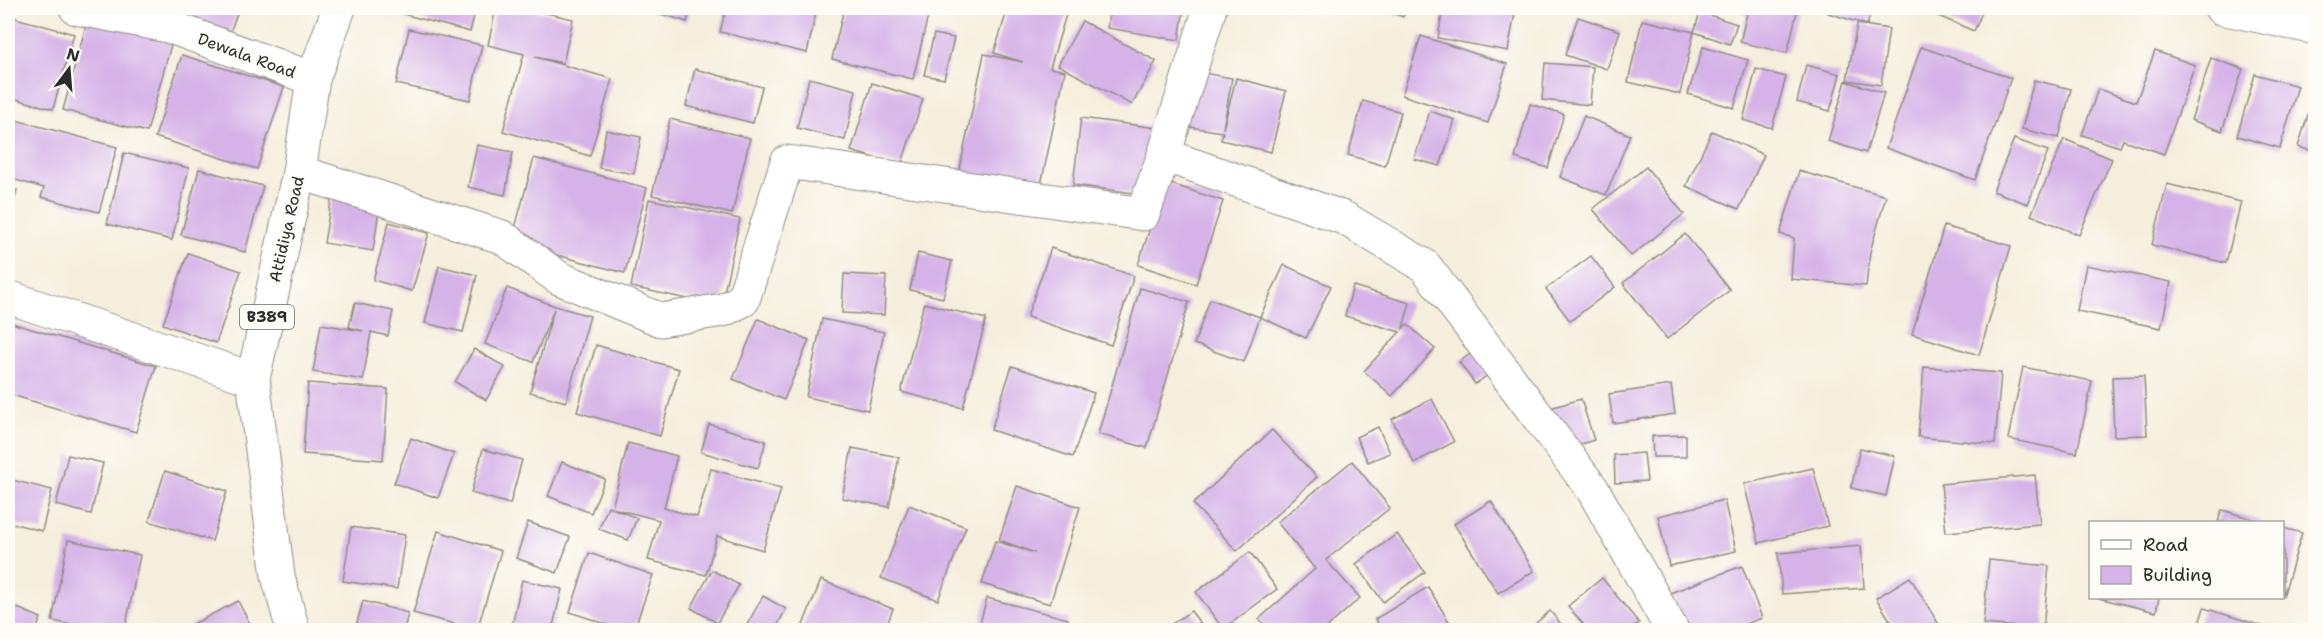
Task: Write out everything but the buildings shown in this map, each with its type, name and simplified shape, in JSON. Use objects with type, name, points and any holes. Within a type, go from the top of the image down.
[{"type":"street","name":"Dewala Road","points":[[76,8],[168,27],[313,79]]},
{"type":"street","name":"Attidiya Road","points":[[293,630],[278,576],[252,379],[299,172],[313,79],[339,8]]},
{"type":"street","points":[[299,172],[502,237],[560,278],[661,320],[723,310],[743,300],[787,162],[1143,214],[1210,8]]},
{"type":"street","points":[[2221,8],[2316,28]]},
{"type":"street","points":[[1164,154],[1344,218],[1425,266],[1593,490],[1672,630]]},
{"type":"street","points":[[8,297],[252,379]]}]
